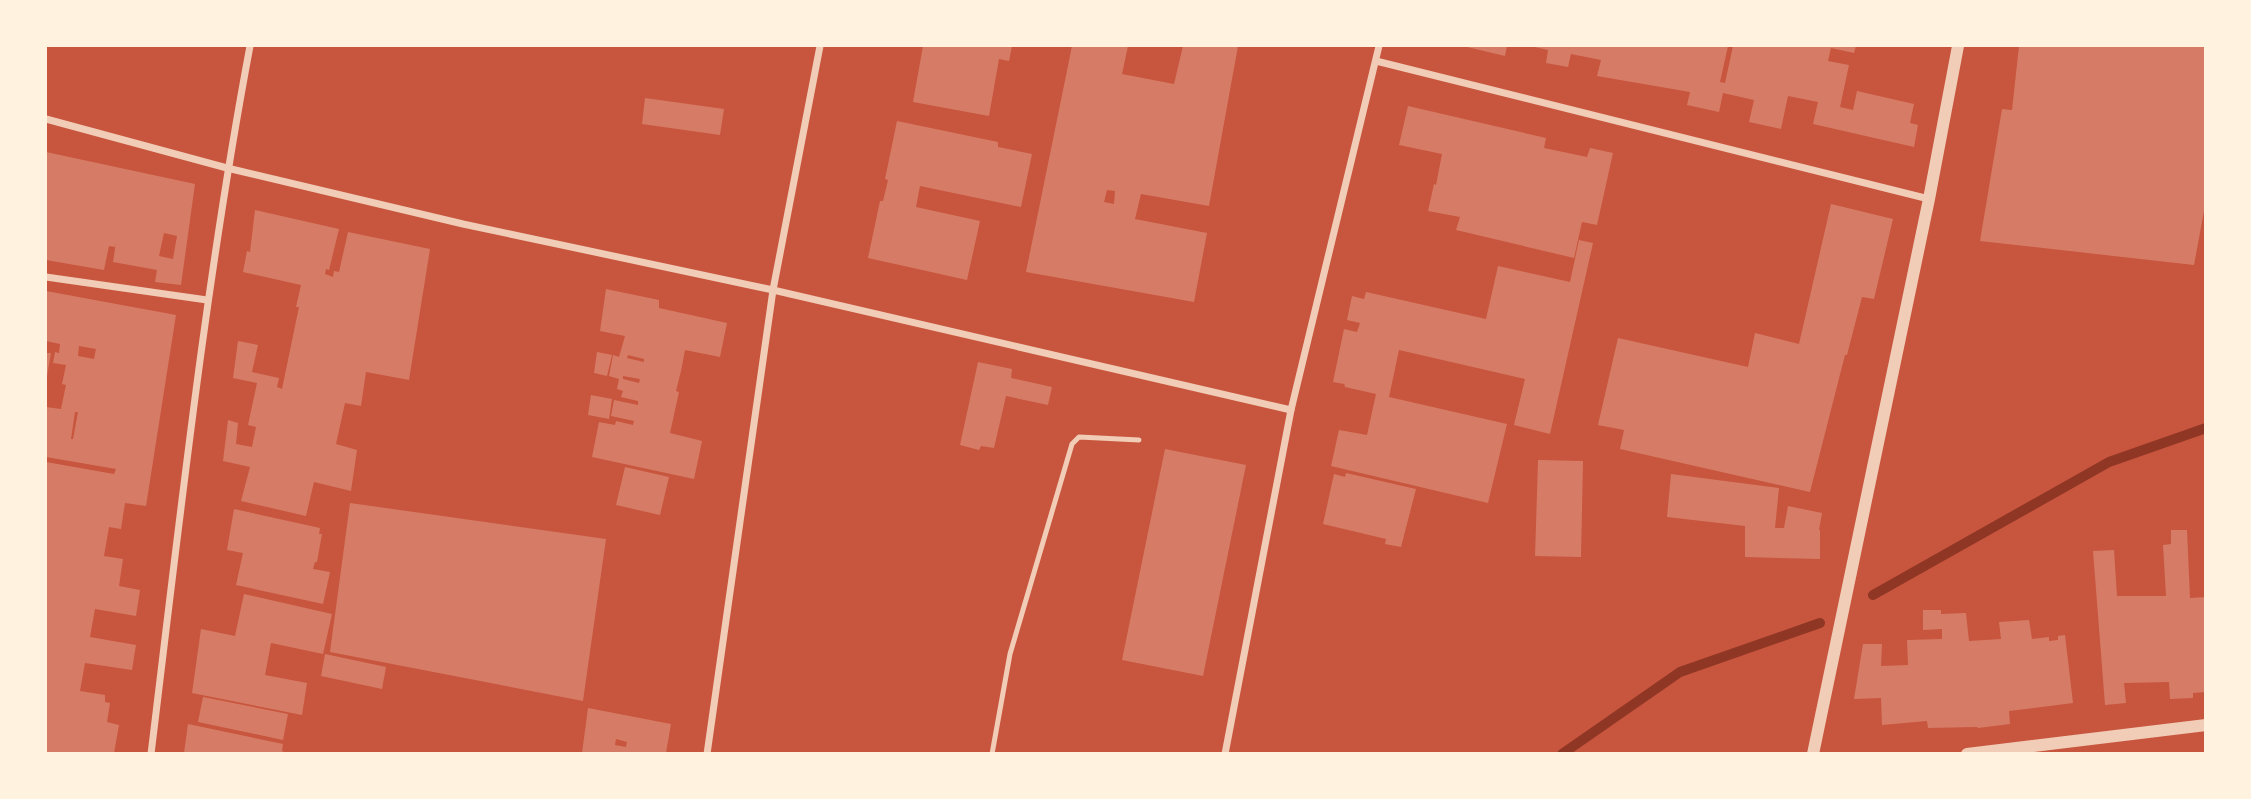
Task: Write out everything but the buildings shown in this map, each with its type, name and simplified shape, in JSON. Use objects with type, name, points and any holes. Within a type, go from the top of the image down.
[{"type":"street","points":[[151,754],[207,300],[227,168],[250,46]]},
{"type":"street","points":[[707,754],[773,290],[820,46]]},
{"type":"street","points":[[1224,754],[1291,410],[1379,46]]},
{"type":"street","points":[[1813,754],[1929,199],[1958,46]]},
{"type":"street","points":[[1376,61],[1929,199]]},
{"type":"street","points":[[46,119],[227,168],[463,224],[773,290],[1291,410]]},
{"type":"street","points":[[46,277],[207,300]]},
{"type":"street","points":[[1967,754],[2206,725]]},
{"type":"lane","points":[[992,754],[1010,654],[1073,444],[1079,437],[1139,440]]},
{"type":"waterway","points":[[1873,595],[2109,462],[2206,428]]},
{"type":"waterway","points":[[1562,754],[1680,672],[1820,623]]}]
